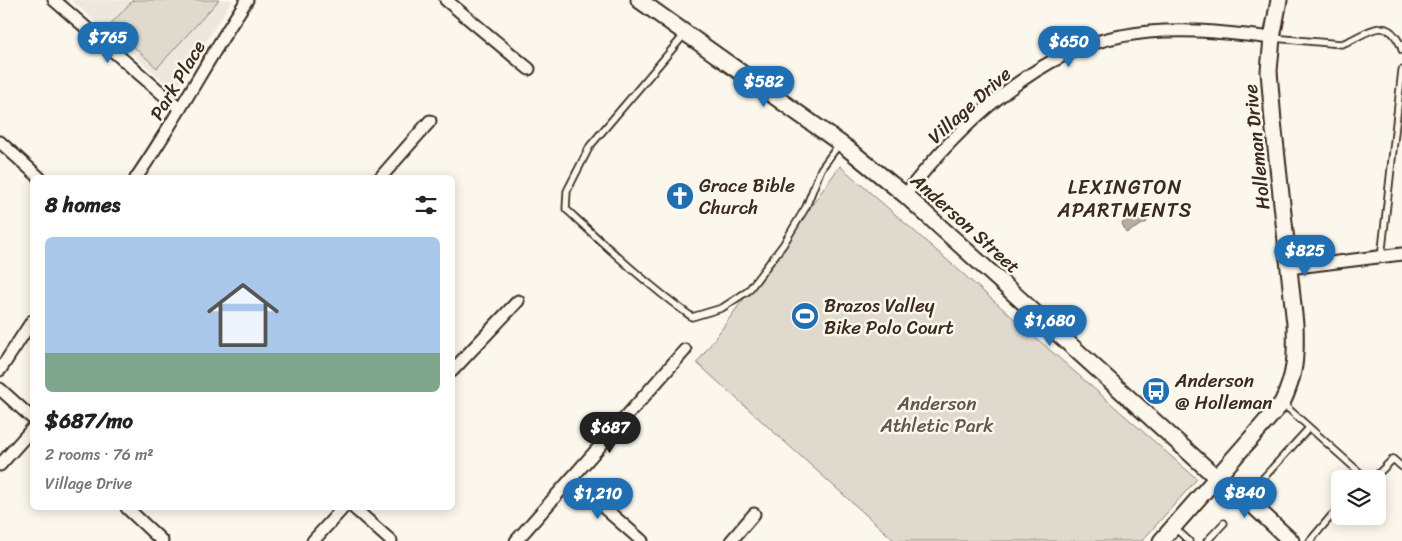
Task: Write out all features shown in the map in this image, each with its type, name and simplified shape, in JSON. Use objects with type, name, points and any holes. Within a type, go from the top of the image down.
[{"type":"street","points":[[54,0],[180,109]]},
{"type":"street","name":"Park Place","points":[[138,175],[160,144],[247,0]]},
{"type":"street","points":[[446,0],[529,69]]},
{"type":"street","name":"Anderson Street","points":[[639,0],[840,143],[905,195],[1216,477],[1245,498],[1291,541]]},
{"type":"street","name":"Holleman Drive","points":[[1161,541],[1282,403],[1292,382],[1296,352],[1295,324],[1269,72],[1272,38],[1279,0]]},
{"type":"street","name":"Village Drive","points":[[905,195],[944,148],[981,112],[1024,78],[1060,58],[1094,43],[1121,36],[1171,31],[1216,31],[1272,38]]},
{"type":"street","points":[[383,175],[430,121]]},
{"type":"street","points":[[0,142],[37,175]]},
{"type":"street","points":[[1289,268],[1402,254]]},
{"type":"street","points":[[455,368],[518,301]]},
{"type":"street","points":[[0,370],[30,324]]},
{"type":"street","points":[[516,541],[685,350]]},
{"type":"street","points":[[0,389],[30,416]]},
{"type":"street","points":[[0,465],[30,431]]},
{"type":"street","points":[[571,479],[642,541]]},
{"type":"street","points":[[129,510],[162,541]]},
{"type":"street","points":[[313,541],[342,510]]},
{"type":"street","points":[[356,510],[391,541]]},
{"type":"street","points":[[732,541],[754,514]]},
{"type":"lane","points":[[1272,38],[1342,44],[1351,42],[1365,32],[1379,27],[1392,31],[1402,45],[1402,50]]},
{"type":"lane","points":[[686,33],[590,146],[567,191],[566,209],[671,302],[692,317],[722,308],[748,291],[783,245],[806,207],[821,169],[840,143]]},
{"type":"lane","points":[[1381,258],[1402,70]]},
{"type":"lane","points":[[1282,403],[1357,470]]},
{"type":"lane","points":[[1245,498],[1309,428]]},
{"type":"lane","points":[[1381,470],[1392,458],[1402,467]]},
{"type":"lane","points":[[1310,541],[1331,516]]},
{"type":"lane","points":[[1206,541],[1224,524]]},
{"type":"lane","points":[[1173,527],[1189,541]]},
{"type":"shaded area","points":[[71,0],[232,0],[175,91]]},
{"type":"shaded area","points":[[1143,212],[1147,222],[1126,233],[1122,223]]},
{"type":"green space","points":[[133,0],[219,0],[157,68],[110,25]]},
{"type":"green space","name":"Anderson Athletic Park","points":[[840,166],[1197,479],[1142,541],[895,541],[697,363]]},
{"type":"place","name":"Grace Bible Church","points":[[680,196]]},
{"type":"place","name":"Brazos Valley Bike Polo Court","points":[[805,316]]},
{"type":"place","name":"Anderson @ Holleman","points":[[1156,391]]},
{"type":"district","name":"LEXINGTON APARTMENTS","points":[[1125,198]]}]
